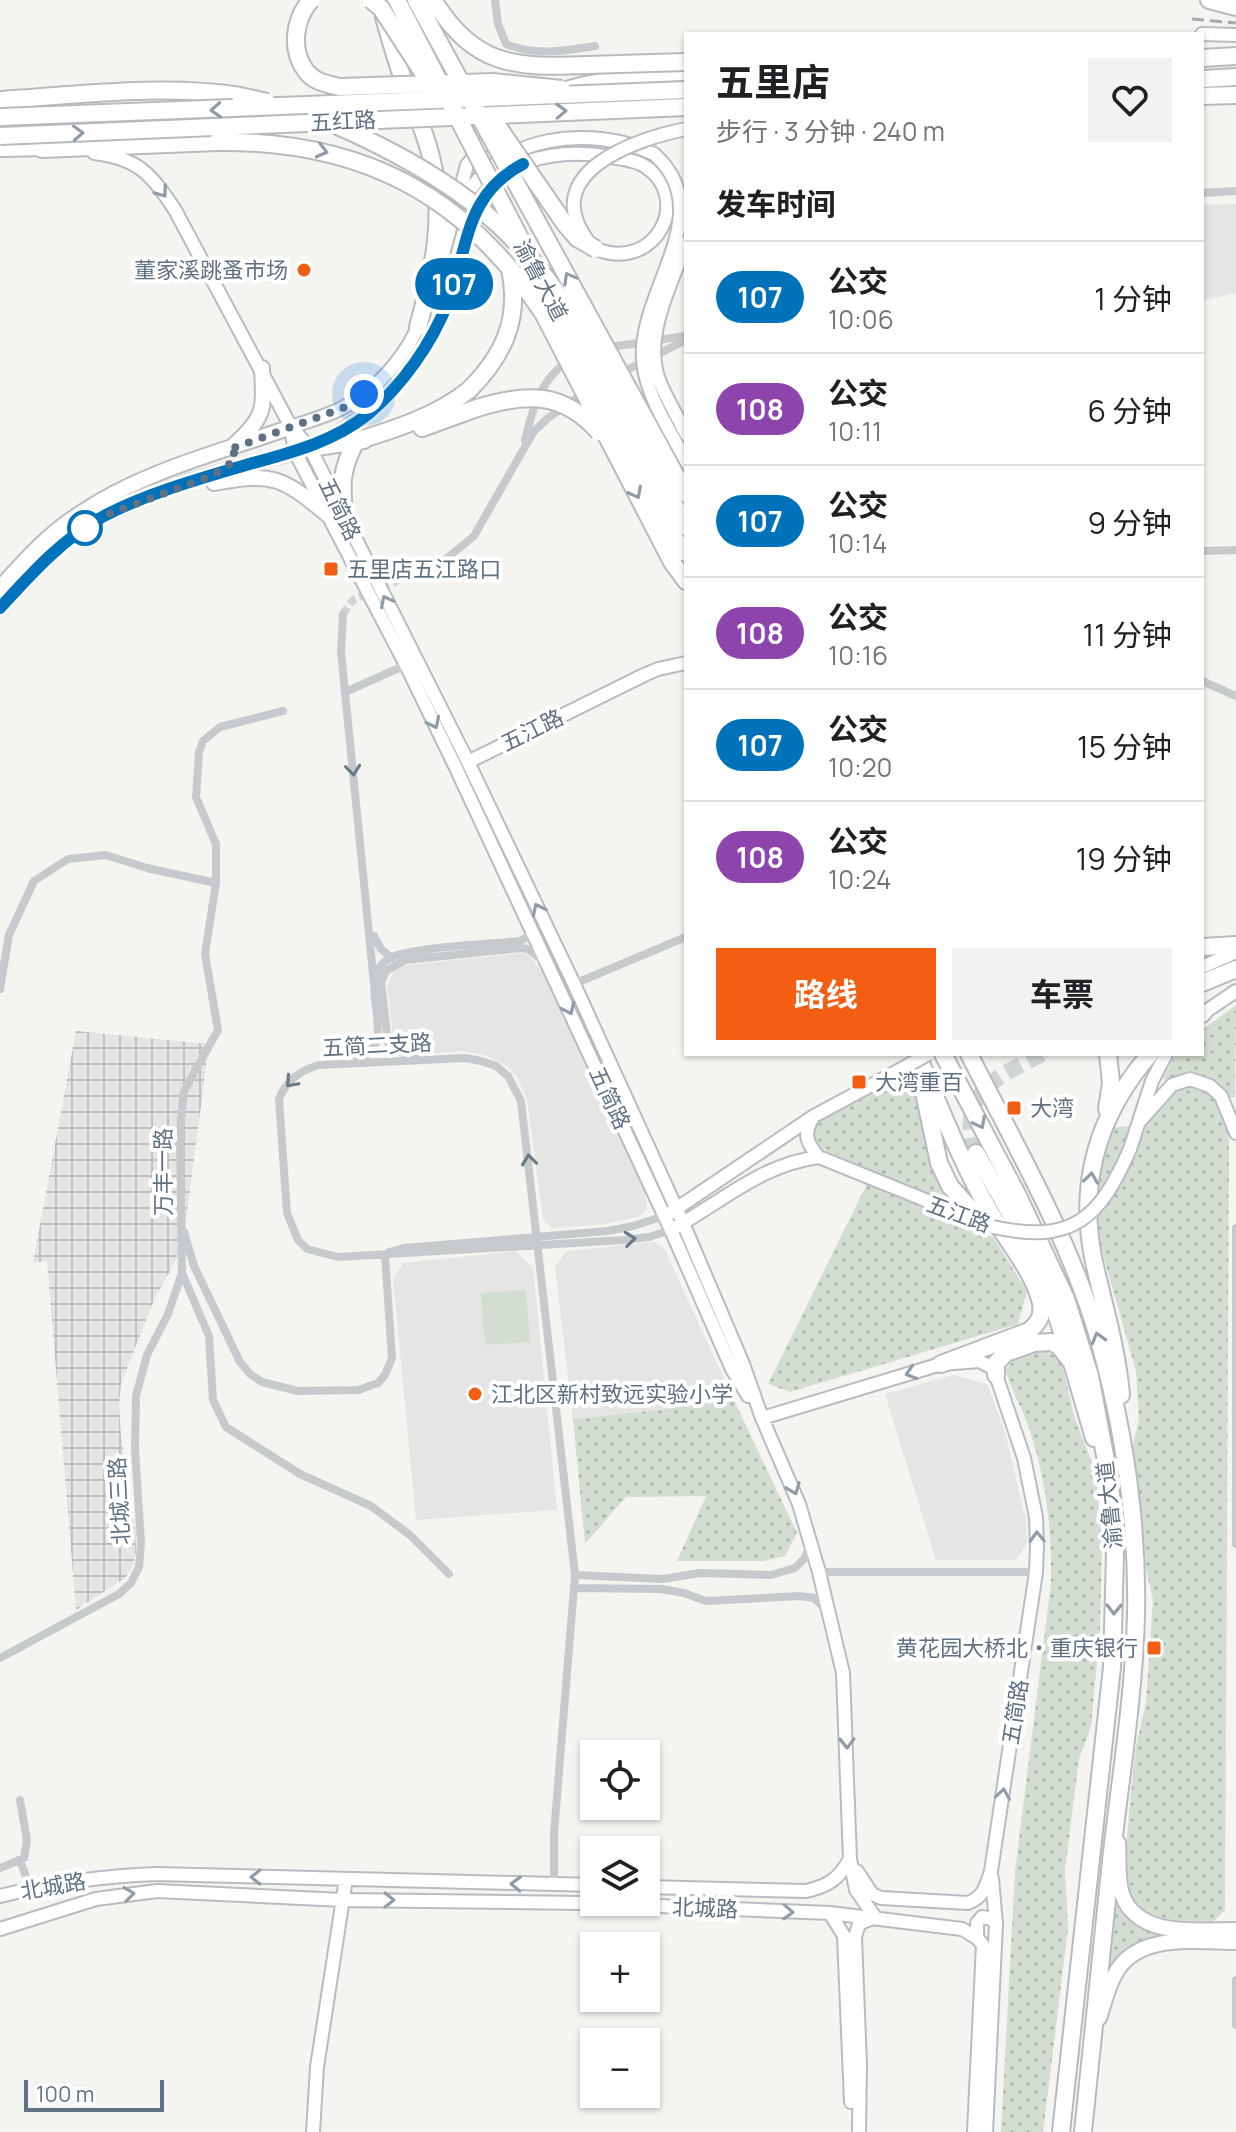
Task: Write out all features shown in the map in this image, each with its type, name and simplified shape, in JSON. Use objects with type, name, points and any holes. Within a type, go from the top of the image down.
[{"type":"highway","points":[[311,0],[299,18],[296,43],[306,72],[322,83],[340,87],[493,82],[592,87]]},
{"type":"highway","points":[[371,0],[381,8],[468,141]]},
{"type":"highway","points":[[379,0],[394,54],[431,155],[437,189],[431,281],[418,327]]},
{"type":"highway","name":"渝鲁大道","points":[[397,0],[680,558]]},
{"type":"highway","name":"渝鲁大道","points":[[416,0],[684,490]]},
{"type":"highway","points":[[433,0],[460,37],[505,62],[545,67],[684,62]]},
{"type":"highway","points":[[1209,0],[1236,7]]},
{"type":"highway","points":[[439,40],[554,210],[577,238],[596,249]]},
{"type":"highway","points":[[1204,58],[1236,56]]},
{"type":"highway","points":[[1204,79],[1236,77]]},
{"type":"highway","name":"五红路","points":[[0,117],[592,87],[684,90]]},
{"type":"highway","points":[[0,100],[209,91],[315,116],[409,163],[485,213],[508,235],[569,309],[588,338],[684,523]]},
{"type":"highway","points":[[1204,96],[1236,95]]},
{"type":"highway","name":"五红路","points":[[0,136],[684,107]]},
{"type":"highway","points":[[42,149],[256,141],[339,155],[375,167],[410,185],[465,222],[521,279],[543,313],[613,449],[680,558]]},
{"type":"highway","points":[[337,517],[343,469],[356,441],[390,431],[431,413],[469,390],[490,368],[504,343],[512,319],[514,292],[499,236],[485,213]]},
{"type":"highway","points":[[303,450],[415,430],[503,400],[524,398],[552,401],[580,413],[613,449]]},
{"type":"highway","points":[[1204,940],[1236,938]]},
{"type":"highway","points":[[1204,947],[1236,949]]},
{"type":"highway","points":[[1204,982],[1236,969]]},
{"type":"highway","name":"渝鲁大道","points":[[944,1056],[1018,1196],[1066,1299],[1090,1376],[1110,1482],[1115,1556],[1112,1667],[1061,2132]]},
{"type":"highway","name":"渝鲁大道","points":[[970,1056],[1075,1269],[1099,1340],[1124,1449],[1135,1552],[1133,1670],[1116,1816],[1102,1990],[1093,2036],[1083,2132]]},
{"type":"highway","points":[[1108,1056],[1111,1083],[1090,1174],[1089,1224],[1096,1273],[1117,1354],[1124,1449]]},
{"type":"highway","points":[[1104,1122],[1148,1056]]},
{"type":"highway","points":[[912,1058],[939,1163],[950,1186],[988,1226]]},
{"type":"highway","points":[[912,1058],[990,1212],[1033,1282],[1042,1308],[1037,1324],[1018,1337],[941,1364]]},
{"type":"highway","points":[[976,1153],[1032,1252],[1110,1482]]},
{"type":"highway","points":[[996,1375],[995,1367],[1000,1357],[1034,1343],[1051,1342],[1059,1346],[1072,1363]]},
{"type":"main road","points":[[1204,34],[1236,35]]},
{"type":"main road","points":[[0,588],[44,541],[90,507],[151,477],[343,408],[364,394],[392,366],[418,327],[438,278],[467,165],[496,129],[529,103],[558,90],[684,74]]},
{"type":"main road","points":[[356,441],[415,361],[447,304],[472,219],[483,195],[520,165],[544,156],[568,154],[631,161],[647,167],[662,185],[667,204],[661,232],[639,251],[610,255],[596,249],[580,229],[575,215],[578,189],[584,177],[603,159],[620,149],[684,130]]},
{"type":"main road","points":[[451,226],[469,191],[487,171],[528,146],[569,138],[614,140],[654,154],[667,165],[676,181],[681,215],[645,328],[643,361],[652,395],[684,457]]},
{"type":"main road","points":[[0,150],[42,149],[109,154],[136,164],[147,172],[175,210],[291,427]]},
{"type":"main road","points":[[684,249],[659,321],[654,355],[663,390],[684,430]]},
{"type":"main road","points":[[228,450],[258,420],[263,398],[262,368]]},
{"type":"main road","points":[[0,608],[53,554],[87,526],[106,515],[214,475],[303,450],[367,414],[396,387]]},
{"type":"main road","name":"五简路","points":[[291,427],[468,762],[574,984],[677,1209],[794,1489],[838,1648],[845,1695],[850,1859],[856,1890],[875,1917]]},
{"type":"main road","points":[[214,475],[235,460],[234,453],[228,450]]},
{"type":"main road","points":[[158,494],[261,476],[291,487],[337,517]]},
{"type":"main road","name":"五简路","points":[[337,517],[551,970],[732,1369],[762,1418]]},
{"type":"main road","name":"五江路","points":[[468,762],[644,675],[684,663]]},
{"type":"main road","points":[[1204,957],[1236,949]]},
{"type":"main road","points":[[1204,966],[1236,949]]},
{"type":"main road","points":[[1204,1012],[1236,991]]},
{"type":"main road","name":"五江路","points":[[819,1157],[988,1226],[1032,1234],[1054,1232],[1087,1217],[1109,1193],[1130,1149],[1152,1081],[1165,1056]]},
{"type":"main road","points":[[664,1216],[814,1116],[912,1058]]},
{"type":"main road","points":[[1140,1121],[1172,1085],[1190,1079],[1210,1086],[1221,1096],[1236,1133]]},
{"type":"main road","points":[[671,1230],[757,1176],[788,1162],[819,1157],[807,1139],[806,1129],[814,1116]]},
{"type":"main road","points":[[762,1418],[941,1364],[979,1361],[996,1375]]},
{"type":"main road","name":"五简路","points":[[850,1859],[865,1886],[881,1898],[968,1903],[981,1897],[991,1871],[1036,1572],[1036,1517],[1030,1486],[1015,1426],[996,1375]]},
{"type":"main road","points":[[1116,1816],[1122,1896],[1130,1908],[1142,1919],[1167,1929],[1236,1930]]},
{"type":"main road","name":"北城路","points":[[660,1887],[806,1891],[830,1884],[842,1873],[850,1859]]},
{"type":"main road","name":"五简路","points":[[986,2132],[996,1924],[991,1871]]},
{"type":"main road","name":"北城路","points":[[0,1896],[30,1888],[109,1876],[156,1874],[580,1885]]},
{"type":"main road","points":[[313,2132],[317,2067],[346,1879]]},
{"type":"main road","name":"北城路","points":[[0,1929],[96,1899],[157,1891],[343,1900],[583,1903],[875,1917]]},
{"type":"main road","points":[[830,1913],[844,1936],[852,2132]]},
{"type":"main road","points":[[859,2132],[855,1937],[859,1924],[875,1917],[962,1929],[983,1945],[974,2132]]},
{"type":"main road","points":[[977,1938],[977,1923],[982,1917],[992,1919],[996,1924]]},
{"type":"main road","points":[[1102,1990],[1123,1962],[1147,1947],[1167,1942],[1236,1942]]},
{"type":"street","points":[[495,0],[498,24],[506,44],[517,49],[563,52],[595,46]]},
{"type":"street","points":[[1204,193],[1236,191]]},
{"type":"street","points":[[523,448],[541,388],[558,367],[572,357],[602,348],[684,338]]},
{"type":"street","points":[[412,574],[446,559],[474,536],[523,448],[548,418],[592,388],[684,339]]},
{"type":"street","points":[[1204,551],[1236,550]]},
{"type":"street","points":[[343,614],[341,652],[370,915],[377,1043],[363,1058],[345,1064]]},
{"type":"street","points":[[345,692],[406,665]]},
{"type":"street","points":[[1204,682],[1236,696]]},
{"type":"street","name":"万丰一路","points":[[283,711],[220,727],[203,741],[199,752],[196,797],[216,844],[216,883],[205,954],[218,1030],[184,1091],[180,1130],[182,1273],[209,1336],[213,1400],[226,1427],[300,1474],[371,1506],[410,1535],[449,1574]]},
{"type":"street","points":[[0,989],[9,935],[34,881],[68,859],[106,855],[147,868],[216,883]]},
{"type":"street","points":[[370,915],[377,943],[390,958],[405,960],[521,948],[535,954],[551,970]]},
{"type":"street","points":[[374,984],[381,966],[390,958],[405,953],[520,941],[530,935],[530,926]]},
{"type":"street","points":[[574,984],[684,938]]},
{"type":"street","points":[[405,960],[386,971],[381,982],[386,1036],[391,1048],[427,1060]]},
{"type":"street","name":"五简二支路","points":[[539,1242],[521,1101],[516,1087],[496,1066],[465,1058],[319,1065],[304,1069],[284,1088],[279,1099],[287,1213],[298,1240],[307,1249],[338,1257],[385,1255],[404,1248],[635,1239],[671,1230]]},
{"type":"street","name":"五简二支路","points":[[539,1242],[633,1226],[664,1216]]},
{"type":"street","points":[[180,1219],[194,1266],[240,1362],[262,1382],[298,1391],[369,1388],[385,1375],[392,1358],[385,1255]]},
{"type":"street","points":[[1236,1228],[1236,1544]]},
{"type":"street","points":[[539,1242],[575,1575],[554,1833],[554,1885]]},
{"type":"street","name":"北城三路","points":[[0,1658],[119,1594],[131,1583],[139,1567],[141,1543],[135,1449],[136,1396],[147,1355],[168,1314],[182,1273]]},
{"type":"street","points":[[575,1575],[663,1579],[700,1573],[771,1575],[795,1568],[804,1559],[811,1544]]},
{"type":"street","points":[[819,1572],[1036,1572]]},
{"type":"street","points":[[575,1588],[661,1589],[706,1601],[800,1596],[814,1598],[828,1613]]},
{"type":"street","points":[[0,1868],[24,1858],[27,1840],[20,1800]]},
{"type":"street","points":[[20,1860],[30,1888]]},
{"type":"street","points":[[1236,1980],[1236,2025]]},
{"type":"shaded area","points":[[1236,204],[1236,293],[1204,301],[1204,205]]},
{"type":"shaded area","points":[[528,954],[542,971],[644,1186],[647,1208],[641,1216],[606,1224],[552,1228],[543,1219],[527,1100],[517,1077],[508,1067],[485,1055],[463,1051],[431,1054],[401,1045],[393,1037],[387,986],[397,969],[405,965]]},
{"type":"shaded area","points":[[1236,1005],[1235,1097],[1229,1097],[1201,1078],[1185,1076],[1168,1082],[1163,1078],[1175,1056],[1204,1056],[1204,1029]]},
{"type":"shaded area","points":[[76,1031],[209,1044],[185,1228],[176,1260],[154,1300],[121,1384],[121,1437],[135,1523],[136,1552],[132,1568],[125,1578],[76,1610],[47,1261],[33,1263]]},
{"type":"shaded area","points":[[913,1072],[934,1166],[953,1200],[951,1205],[825,1150],[815,1141],[815,1129],[820,1121]]},
{"type":"shaded area","points":[[1187,1083],[1208,1092],[1220,1104],[1229,1143],[1225,1910],[1211,1924],[1166,1922],[1151,1917],[1131,1900],[1126,1885],[1125,1857],[1135,1751],[1146,1702],[1153,1600],[1143,1556],[1133,1445],[1139,1419],[1136,1371],[1100,1244],[1095,1178],[1111,1128],[1146,1124],[1164,1100]]},
{"type":"shaded area","points":[[867,1184],[993,1237],[1027,1291],[1018,1324],[790,1392],[768,1384]]},
{"type":"shaded area","points":[[654,1242],[664,1248],[731,1394],[668,1409],[573,1419],[555,1267],[566,1251]]},
{"type":"shaded area","name":"江北区新村致远实验小学","points":[[516,1251],[533,1268],[557,1510],[416,1520],[393,1279],[403,1263]]},
{"type":"shaded area","points":[[526,1290],[530,1342],[485,1345],[481,1293]]},
{"type":"shaded area","points":[[1039,1351],[1057,1357],[1063,1368],[1075,1419],[1096,1473],[1102,1545],[1100,1629],[1091,1727],[1079,1759],[1065,1870],[1068,1928],[1043,2132],[1001,2132],[1015,1872],[1051,1583],[1049,1524],[1040,1466],[1029,1428],[1005,1369],[1018,1356]]},
{"type":"shaded area","points":[[953,1375],[987,1384],[1004,1428],[1026,1521],[1027,1544],[1016,1560],[936,1560],[885,1394]]},
{"type":"shaded area","points":[[731,1394],[797,1533],[785,1556],[764,1561],[677,1561],[706,1496],[626,1497],[585,1544],[573,1419],[668,1409]]},
{"type":"shaded area","points":[[1114,1894],[1162,1935],[1108,1972],[1106,1971]]},
{"type":"tunnel","points":[[343,614],[353,600],[412,574]]},
{"type":"tunnel","points":[[976,1153],[971,1133],[971,1116],[976,1102],[995,1080],[1038,1056]]},
{"type":"railway","points":[[1192,19],[1236,23]]},
{"type":"bus line","name":"107","points":[[0,608],[53,554],[87,526],[106,515],[214,475],[310,448],[367,414],[396,387],[433,331],[447,304],[472,219],[483,195],[523,164]]},
{"type":"place","name":"董家溪跳蚤市场","points":[[304,270]]},
{"type":"place","name":"五里店五江路口","points":[[331,569]]},
{"type":"place","name":"大湾重百","points":[[859,1082]]},
{"type":"place","name":"大湾","points":[[1014,1108]]},
{"type":"place","name":"江北区新村致远实验小学","points":[[475,1394]]},
{"type":"place","name":"黄花园大桥北‧重庆银行","points":[[1154,1648]]},
{"type":"route","points":[[85,528],[106,515],[214,475],[235,460],[234,453],[228,450],[343,408],[364,394]]}]
